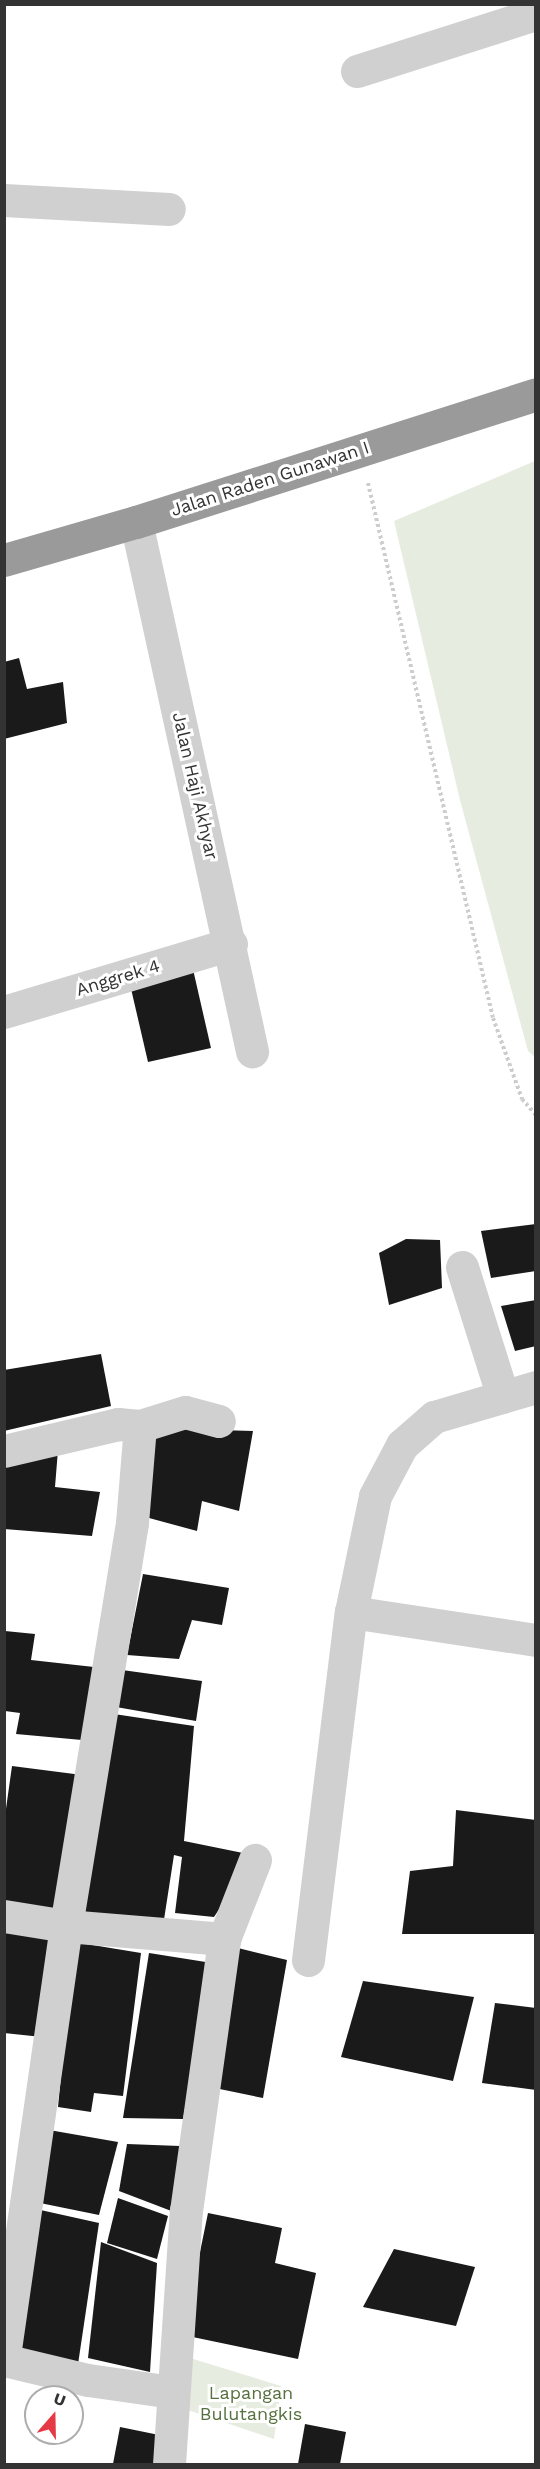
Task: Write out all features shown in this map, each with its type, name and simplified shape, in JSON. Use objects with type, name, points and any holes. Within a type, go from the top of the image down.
[{"type":"highway","name":"Jalan Raden Gunawan I","points":[[4,560],[136,522],[536,394]]},
{"type":"street","points":[[357,70],[536,14]]},
{"type":"street","points":[[4,200],[169,209]]},
{"type":"street","name":"Jalan Haji Akhyar","points":[[136,522],[231,944],[252,1051]]},
{"type":"street","name":"Anggrek 4","points":[[4,1012],[231,944]]},
{"type":"street","points":[[462,1266],[503,1397]]},
{"type":"street","points":[[308,1960],[351,1612],[375,1496],[402,1446],[434,1417],[536,1387]]},
{"type":"street","points":[[4,1451],[118,1424],[140,1425],[185,1412],[219,1421]]},
{"type":"street","points":[[140,1425],[132,1523],[66,1926],[4,2358],[88,2380],[172,2392]]},
{"type":"street","points":[[351,1612],[536,1640]]},
{"type":"street","points":[[169,2464],[172,2392],[186,2211],[224,1939],[255,1860]]},
{"type":"street","points":[[4,1916],[66,1926],[224,1939]]},
{"type":"path","points":[[360,450],[493,1018],[522,1100],[536,1114]]},
{"type":"green space","points":[[535,461],[535,1057],[528,1051],[460,800],[394,521]]},
{"type":"green space","name":"Lapangan Bulutangkis","points":[[190,2358],[281,2386],[274,2439],[176,2406]]},
{"type":"building","points":[[19,658],[27,689],[63,682],[67,723],[4,739],[4,662]]},
{"type":"building","points":[[192,965],[211,1048],[148,1062],[129,980]]},
{"type":"building","points":[[536,1224],[536,1271],[491,1278],[481,1231]]},
{"type":"building","points":[[406,1239],[440,1240],[442,1288],[389,1305],[379,1253]]},
{"type":"building","points":[[536,1300],[536,1346],[515,1351],[501,1306]]},
{"type":"building","points":[[101,1354],[111,1406],[4,1431],[4,1370]]},
{"type":"building","points":[[148,1428],[253,1431],[239,1511],[202,1501],[197,1531],[138,1515]]},
{"type":"building","points":[[58,1450],[55,1487],[100,1492],[92,1536],[4,1529],[4,1462]]},
{"type":"building","points":[[143,1574],[229,1588],[222,1625],[192,1620],[179,1659],[127,1655]]},
{"type":"building","points":[[5,1631],[35,1634],[31,1660],[94,1667],[82,1740],[16,1734],[20,1713],[5,1711]]},
{"type":"building","points":[[122,1670],[202,1681],[196,1721],[116,1707]]},
{"type":"building","points":[[114,1714],[194,1726],[184,1841],[243,1853],[239,1879],[214,1917],[175,1913],[182,1857],[174,1855],[163,1926],[78,1920]]},
{"type":"building","points":[[12,1766],[82,1775],[59,1911],[5,1901],[5,1816]]},
{"type":"building","points":[[456,1810],[536,1820],[536,1934],[402,1934],[410,1871],[453,1866]]},
{"type":"building","points":[[4,1929],[53,1935],[42,2037],[4,2033]]},
{"type":"building","points":[[74,1942],[141,1953],[123,2096],[94,2093],[91,2112],[58,2107]]},
{"type":"building","points":[[234,1947],[287,1960],[263,2098],[210,2087]]},
{"type":"building","points":[[149,1953],[212,1963],[183,2119],[123,2118]]},
{"type":"building","points":[[363,1981],[474,1997],[453,2081],[341,2057]]},
{"type":"building","points":[[495,2003],[536,2008],[536,2090],[482,2083]]},
{"type":"building","points":[[49,2130],[118,2142],[99,2215],[40,2203]]},
{"type":"building","points":[[127,2144],[180,2146],[174,2212],[119,2191]]},
{"type":"building","points":[[118,2198],[168,2216],[157,2259],[107,2243]]},
{"type":"building","points":[[36,2209],[99,2223],[77,2371],[16,2353]]},
{"type":"building","points":[[208,2213],[282,2228],[275,2263],[316,2273],[298,2359],[183,2335]]},
{"type":"building","points":[[101,2242],[157,2263],[150,2372],[88,2358]]},
{"type":"building","points":[[394,2249],[475,2267],[456,2326],[363,2307]]},
{"type":"building","points":[[305,2424],[346,2432],[340,2464],[298,2464]]},
{"type":"building","points":[[120,2427],[164,2436],[158,2464],[113,2464]]}]
